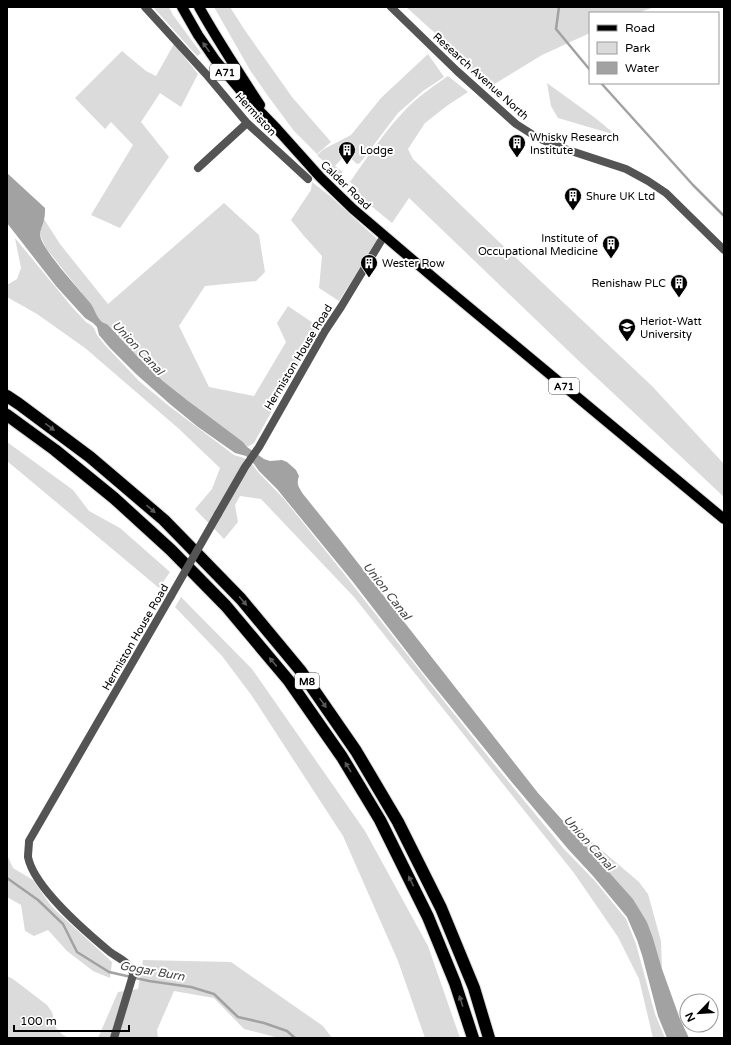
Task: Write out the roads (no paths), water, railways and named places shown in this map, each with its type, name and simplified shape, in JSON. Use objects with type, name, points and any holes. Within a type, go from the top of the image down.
[{"type":"highway","name":"M8","points":[[7,396],[90,457],[164,520],[241,599],[300,670],[356,752],[398,822],[441,908],[474,988],[489,1038]]},
{"type":"highway","name":"M8","points":[[7,415],[55,450],[114,498],[171,550],[226,606],[289,681],[342,757],[380,820],[428,917],[455,983],[473,1038]]},
{"type":"main road","name":"Calder Road","points":[[182,7],[198,35],[246,97],[335,192],[404,253],[724,519]]},
{"type":"main road","name":"Calder Road","points":[[199,7],[214,34],[277,129]]},
{"type":"street","name":"Hermiston","points":[[145,7],[206,74],[247,123],[308,179]]},
{"type":"street","name":"Research Avenue North","points":[[391,7],[457,71],[516,124],[538,138],[565,149],[626,169],[648,181],[666,193],[724,250]]},
{"type":"street","points":[[198,168],[247,123]]},
{"type":"street","name":"Hermiston House Road","points":[[114,1038],[133,975],[133,970],[80,925],[52,898],[31,865],[28,857],[29,841],[245,467],[259,447],[325,331],[384,236]]},
{"type":"water","points":[[7,173],[45,208],[40,233],[42,242],[54,260],[91,304],[100,320],[108,325],[163,381],[243,442],[247,447],[264,459],[270,461],[282,460],[287,462],[296,470],[299,476],[298,486],[303,494],[538,793],[633,899],[647,922],[653,938],[662,969],[679,1016],[679,1033],[687,1033],[689,1038],[667,1038],[658,1016],[642,955],[627,917],[510,780],[277,489],[246,456],[235,453],[198,427],[136,374],[99,335],[97,327],[85,318],[56,286],[7,223]]},
{"type":"waterway","points":[[559,7],[556,29],[589,69]]},
{"type":"waterway","points":[[602,84],[693,185],[724,216]]},
{"type":"waterway","name":"Gogar Burn","points":[[7,878],[38,900],[63,924],[77,952],[109,972],[149,981],[191,987],[214,994],[238,1017],[264,1023],[287,1031],[295,1038]]},
{"type":"place","name":"Whisky Research Institute","points":[[517,158]]},
{"type":"place","name":"Lodge","points":[[347,165]]},
{"type":"place","name":"Shure UK Ltd","points":[[573,211]]},
{"type":"place","name":"Institute of Occupational Medicine","points":[[611,259]]},
{"type":"place","name":"Wester Row","points":[[369,278]]},
{"type":"place","name":"Renishaw PLC","points":[[679,298]]},
{"type":"place","name":"Heriot-Watt University","points":[[627,342]]},
{"type":"water label","name":"Union Canal","points":[[138,348]]},
{"type":"water label","name":"Union Canal","points":[[387,591]]},
{"type":"water label","name":"Union Canal","points":[[589,843]]}]
